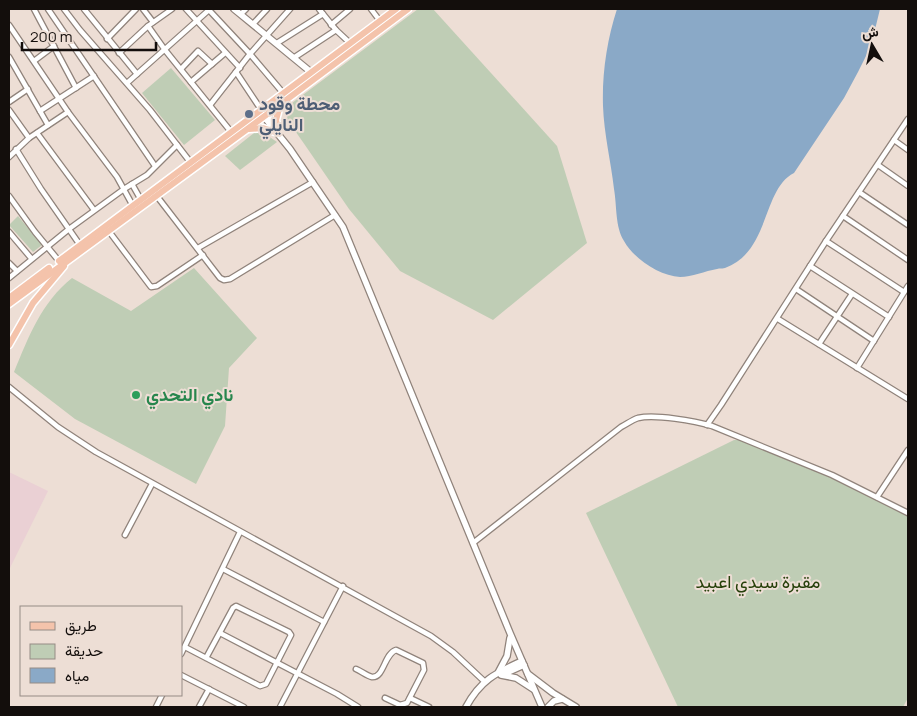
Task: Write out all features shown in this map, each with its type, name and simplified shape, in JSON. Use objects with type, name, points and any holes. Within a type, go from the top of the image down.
[{"type":"main road","points":[[234,9],[295,57],[312,73]]},
{"type":"main road","points":[[9,338],[29,304],[64,259],[396,9]]},
{"type":"main road","points":[[9,298],[108,230],[246,130],[262,111],[281,103],[408,9]]},
{"type":"main road","points":[[277,131],[276,120],[281,103]]},
{"type":"main road","points":[[262,111],[343,227],[542,707]]},
{"type":"main road","points":[[246,130],[264,128],[277,131]]},
{"type":"main road","points":[[9,345],[33,303],[64,259]]},
{"type":"main road","points":[[9,304],[55,269]]},
{"type":"main road","points":[[498,674],[508,656],[510,633]]},
{"type":"main road","points":[[466,707],[472,695],[484,681],[523,663]]},
{"type":"main road","points":[[498,674],[521,680],[536,693]]},
{"type":"main road","points":[[528,674],[576,707]]},
{"type":"main road","points":[[548,707],[554,701],[562,699]]},
{"type":"street","points":[[35,9],[76,88]]},
{"type":"street","points":[[48,9],[155,166]]},
{"type":"street","points":[[64,9],[127,83],[191,163]]},
{"type":"street","points":[[84,9],[137,74]]},
{"type":"street","points":[[107,39],[136,9]]},
{"type":"street","points":[[143,9],[153,22]]},
{"type":"street","points":[[119,53],[148,26],[172,9]]},
{"type":"street","points":[[186,9],[240,68]]},
{"type":"street","points":[[241,14],[246,9]]},
{"type":"street","points":[[253,24],[267,9]]},
{"type":"street","points":[[210,105],[250,54],[290,9]]},
{"type":"street","points":[[319,9],[331,25],[350,44]]},
{"type":"street","points":[[331,25],[350,9]]},
{"type":"street","points":[[371,9],[380,21]]},
{"type":"street","points":[[127,83],[210,10],[284,94]]},
{"type":"street","points":[[277,43],[323,14]]},
{"type":"street","points":[[148,26],[164,50],[232,133]]},
{"type":"street","points":[[10,28],[68,112],[110,167],[133,206]]},
{"type":"street","points":[[295,57],[336,30]]},
{"type":"street","points":[[34,61],[54,46]]},
{"type":"street","points":[[180,69],[198,51],[212,64]]},
{"type":"street","points":[[191,82],[226,53]]},
{"type":"street","points":[[9,57],[48,125]]},
{"type":"street","points":[[236,72],[262,111]]},
{"type":"street","points":[[40,111],[94,76]]},
{"type":"street","points":[[9,102],[28,89]]},
{"type":"street","points":[[9,110],[29,138]]},
{"type":"street","points":[[9,157],[29,138],[68,112]]},
{"type":"street","points":[[706,425],[778,319],[826,241],[908,119]]},
{"type":"street","points":[[37,133],[94,210]]},
{"type":"street","points":[[894,140],[908,150]]},
{"type":"street","points":[[9,278],[68,229],[147,175],[177,145]]},
{"type":"street","points":[[16,149],[41,190],[80,246]]},
{"type":"street","points":[[878,165],[908,186]]},
{"type":"street","points":[[198,248],[313,182]]},
{"type":"street","points":[[132,184],[141,200]]},
{"type":"street","points":[[860,192],[908,225]]},
{"type":"street","points":[[156,195],[220,278],[226,280],[335,215]]},
{"type":"street","points":[[9,196],[47,246],[64,259]]},
{"type":"street","points":[[843,216],[908,260]]},
{"type":"street","points":[[108,230],[151,287],[162,283],[203,255]]},
{"type":"street","points":[[9,232],[31,258]]},
{"type":"street","points":[[826,241],[904,292]]},
{"type":"street","points":[[9,263],[16,271]]},
{"type":"street","points":[[810,266],[889,317]]},
{"type":"street","points":[[857,368],[908,286]]},
{"type":"street","points":[[796,289],[874,341]]},
{"type":"street","points":[[819,344],[852,294]]},
{"type":"street","points":[[778,319],[908,399]]},
{"type":"street","points":[[9,387],[77,440],[152,484],[343,586],[436,639],[467,663],[484,681]]},
{"type":"street","points":[[474,543],[621,428],[634,420],[653,417],[706,425],[817,468],[908,513]]},
{"type":"street","points":[[877,496],[908,450]]},
{"type":"street","points":[[125,535],[152,484]]},
{"type":"street","points":[[182,652],[240,532]]},
{"type":"street","points":[[222,569],[324,622]]},
{"type":"street","points":[[280,707],[343,586]]},
{"type":"street","points":[[185,647],[206,658],[262,686],[266,684],[278,663],[291,635],[289,632],[265,619],[236,606],[233,608],[206,658]]},
{"type":"street","points":[[220,633],[298,673],[358,707]]},
{"type":"street","points":[[356,669],[370,676],[376,676],[390,653],[396,650],[424,664],[424,670],[406,703],[402,705],[386,698]]},
{"type":"street","points":[[182,676],[236,705],[244,707]]},
{"type":"street","points":[[199,707],[209,689]]},
{"type":"street","points":[[410,698],[429,707]]},
{"type":"shaded area","points":[[9,472],[48,491],[9,570]]},
{"type":"green space","points":[[418,9],[433,9],[557,146],[587,243],[493,320],[400,271],[349,209],[287,119],[288,106]]},
{"type":"green space","points":[[171,68],[215,120],[184,145],[142,93]]},
{"type":"green space","points":[[261,131],[277,142],[240,170],[225,156],[254,133]]},
{"type":"green space","points":[[18,216],[42,245],[33,252],[9,225]]},
{"type":"green space","name":"نادي التحدي","points":[[194,268],[257,338],[229,368],[225,426],[196,484],[75,419],[14,372],[44,309],[72,278],[131,311]]},
{"type":"green space","name":"مقبرة سيدي اعبيد","points":[[734,440],[740,440],[823,473],[908,515],[908,698],[903,707],[678,707],[586,513]]},
{"type":"water","points":[[617,9],[880,9],[871,46],[844,98],[794,173],[784,181],[776,192],[750,249],[740,260],[725,268],[685,277],[672,276],[656,270],[641,260],[628,248],[621,235],[603,106],[603,81],[606,57]]},
{"type":"place","name":"محطة وقود النايلي","points":[[249,114]]},
{"type":"place","name":"نادي التحدي","points":[[136,395]]}]
